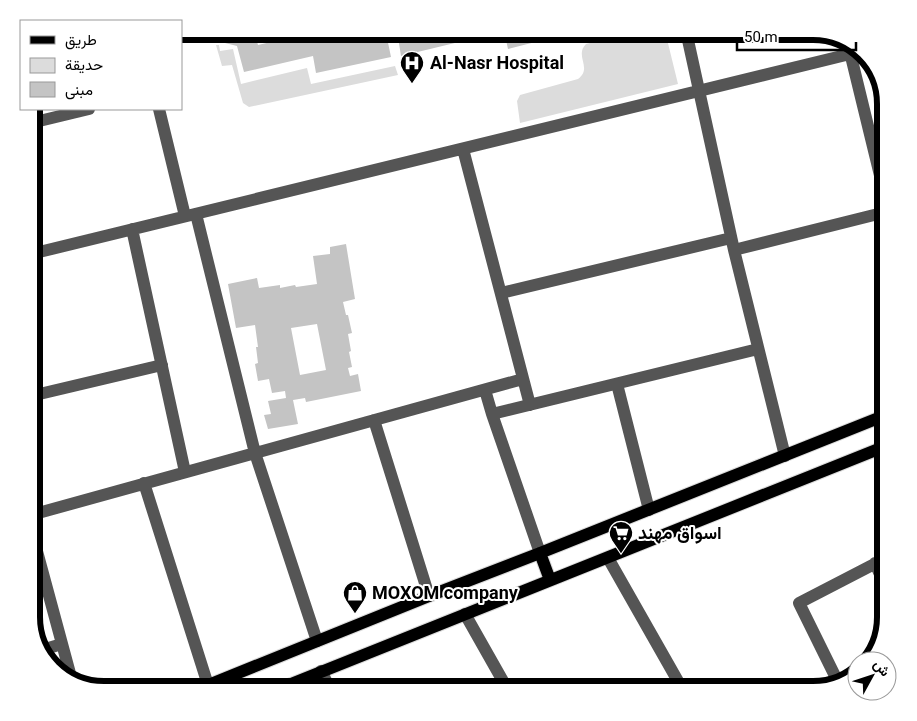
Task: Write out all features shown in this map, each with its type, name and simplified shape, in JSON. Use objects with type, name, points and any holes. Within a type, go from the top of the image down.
[{"type":"main road","points":[[217,681],[877,419]]},
{"type":"main road","points":[[297,681],[877,450]]},
{"type":"main road","points":[[540,553],[550,580]]},
{"type":"street","points":[[688,40],[732,244],[785,456]]},
{"type":"street","points":[[40,252],[699,92],[846,50]]},
{"type":"street","points":[[850,52],[877,163]]},
{"type":"street","points":[[40,121],[85,110]]},
{"type":"street","points":[[159,110],[255,452],[317,641]]},
{"type":"street","points":[[463,149],[530,405]]},
{"type":"street","points":[[501,293],[877,214]]},
{"type":"street","points":[[132,229],[185,472]]},
{"type":"street","points":[[492,414],[758,349]]},
{"type":"street","points":[[40,394],[162,365]]},
{"type":"street","points":[[40,513],[524,379]]},
{"type":"street","points":[[617,384],[649,510]]},
{"type":"street","points":[[485,390],[540,553]]},
{"type":"street","points":[[374,420],[429,596]]},
{"type":"street","points":[[144,484],[200,681]]},
{"type":"street","points":[[608,558],[678,681]]},
{"type":"street","points":[[40,562],[69,670]]},
{"type":"street","points":[[836,677],[799,603],[877,563]]},
{"type":"street","points":[[465,614],[503,681]]},
{"type":"street","points":[[48,648],[62,644]]},
{"type":"street","points":[[321,671],[326,681]]},
{"type":"green space","points":[[601,40],[667,40],[678,84],[520,123],[517,101],[520,95],[578,79],[584,71],[582,53],[586,44]]},
{"type":"green space","points":[[216,45],[219,45],[220,51],[233,49],[241,84],[307,68],[311,84],[395,66],[398,75],[249,107],[243,103],[232,65],[222,66]]},
{"type":"building","points":[[219,40],[257,40],[258,45],[275,40],[387,40],[391,57],[316,73],[313,56],[244,72],[237,46]]},
{"type":"building","points":[[398,40],[459,40],[459,42],[401,56]]},
{"type":"building","points":[[506,40],[543,40],[508,49]]},
{"type":"building","points":[[346,244],[355,299],[343,302],[352,333],[348,334],[352,367],[348,368],[350,376],[358,374],[361,391],[306,402],[305,398],[293,400],[298,424],[268,429],[264,415],[271,414],[268,401],[286,398],[285,391],[272,393],[269,379],[258,381],[255,364],[258,363],[256,347],[258,347],[255,325],[236,328],[228,284],[257,278],[259,288],[280,285],[280,288],[295,285],[296,287],[317,284],[313,256],[330,254],[330,247]],"holes":[[[317,324],[326,370],[300,375],[291,328]]]},
{"type":"place","name":"Al-Nasr Hospital","points":[[412,84]]},
{"type":"place","name":"اسواق مهند","points":[[621,554]]},
{"type":"place","name":"MOXOM company","points":[[355,614]]}]
